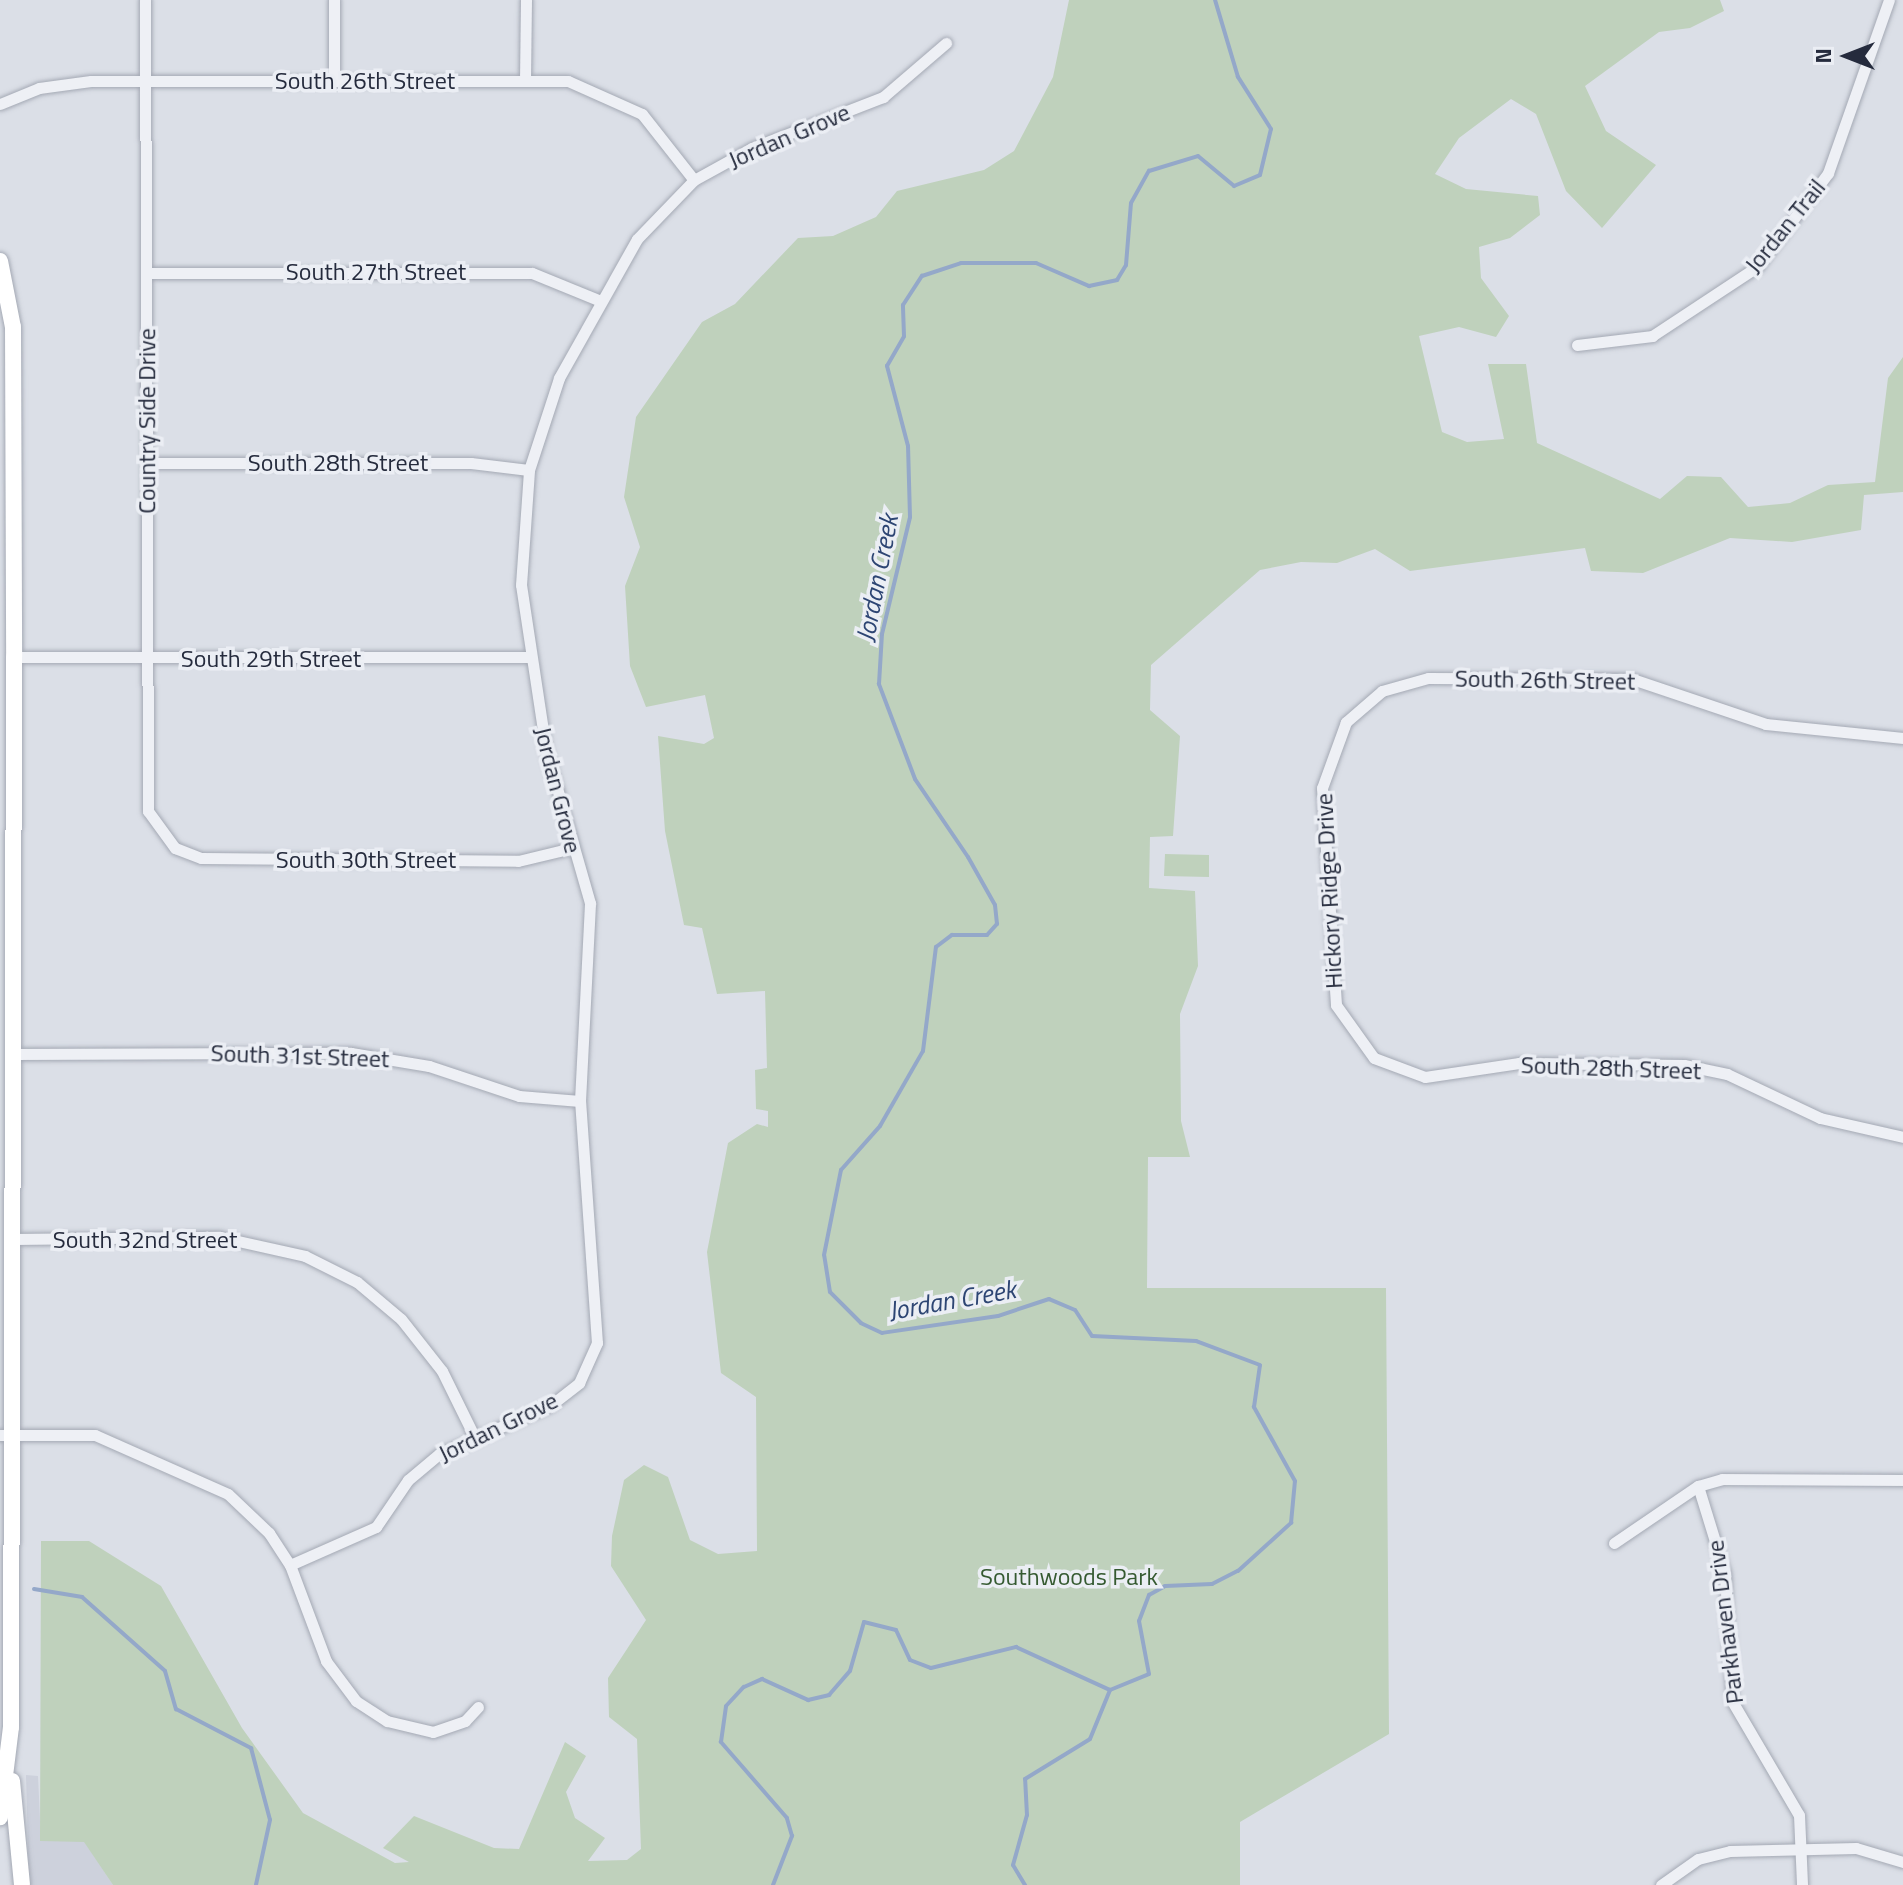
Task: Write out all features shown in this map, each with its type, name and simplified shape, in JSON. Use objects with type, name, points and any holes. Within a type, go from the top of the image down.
[{"type":"main road","points":[[0,261],[13,327],[13,1239],[6,1436],[10,1775],[21,1821],[22,1885]]},
{"type":"main road","points":[[0,1817],[10,1775]]},
{"type":"street","name":"Country Side Drive","points":[[145,0],[148,463],[145,794],[164,836]]},
{"type":"street","points":[[334,0],[334,81]]},
{"type":"street","points":[[525,81],[526,0]]},
{"type":"street","name":"Jordan Trail","points":[[1577,345],[1652,336],[1758,266],[1828,173],[1889,0]]},
{"type":"street","name":"Jordan Grove","points":[[290,1565],[360,1538],[422,1465],[551,1405],[591,1365],[599,1324],[580,1101],[590,903],[572,848],[528,657],[521,585],[529,470],[559,378],[598,300],[637,239],[694,180],[752,148],[883,97],[946,43]]},
{"type":"street","name":"South 26th Street","points":[[0,104],[39,88],[146,82],[568,81],[617,98],[642,114],[694,180]]},
{"type":"street","name":"South 27th Street","points":[[147,273],[532,273],[598,300]]},
{"type":"street","name":"South 28th Street","points":[[148,463],[457,463],[529,470]]},
{"type":"street","name":"South 29th Street","points":[[14,657],[528,657]]},
{"type":"street","name":"South 26th Street","points":[[1375,697],[1428,678],[1632,679],[1766,724],[1903,738]]},
{"type":"street","name":"Hickory Ridge Drive","points":[[1375,697],[1346,722],[1325,765],[1330,973],[1351,1034],[1403,1072]]},
{"type":"street","name":"South 30th Street","points":[[164,836],[201,858],[228,859],[518,861],[572,848]]},
{"type":"street","name":"South 31st Street","points":[[13,1054],[351,1053],[429,1066],[519,1096],[580,1101]]},
{"type":"street","name":"South 28th Street","points":[[1403,1072],[1447,1077],[1533,1063],[1684,1065],[1727,1074],[1820,1118],[1903,1137]]},
{"type":"street","name":"South 32nd Street","points":[[13,1239],[220,1237],[305,1256],[357,1282],[401,1319],[442,1371],[475,1438]]},
{"type":"street","points":[[6,1436],[95,1435],[174,1465],[243,1505],[290,1565],[326,1661],[356,1701],[387,1721],[433,1732],[465,1721],[478,1707]]},
{"type":"street","points":[[1614,1543],[1698,1486],[1722,1479],[1903,1480]]},
{"type":"street","name":"Parkhaven Drive","points":[[1698,1486],[1725,1574],[1732,1701],[1749,1740],[1793,1800],[1802,1849],[1802,1885]]},
{"type":"street","points":[[1661,1885],[1713,1854],[1856,1848],[1903,1862]]},
{"type":"shaded area","points":[[26,1775],[38,1776],[41,1841],[84,1841],[113,1885],[29,1885]]},
{"type":"green space","name":"Southwoods Park","points":[[1069,0],[1720,0],[1724,11],[1690,28],[1659,32],[1585,86],[1606,131],[1656,165],[1602,228],[1566,191],[1536,114],[1511,99],[1459,138],[1435,174],[1466,189],[1538,196],[1540,215],[1510,238],[1479,247],[1481,278],[1509,316],[1496,337],[1459,327],[1419,336],[1442,432],[1467,442],[1504,439],[1488,364],[1526,364],[1537,443],[1660,499],[1687,476],[1721,477],[1748,507],[1790,503],[1828,485],[1875,482],[1888,378],[1903,357],[1903,492],[1864,495],[1861,530],[1792,542],[1730,538],[1643,573],[1591,571],[1585,548],[1410,571],[1375,549],[1337,563],[1301,562],[1260,570],[1151,665],[1150,710],[1180,736],[1173,836],[1150,837],[1149,888],[1195,891],[1198,966],[1180,1014],[1181,1121],[1190,1157],[1148,1157],[1147,1288],[1386,1288],[1389,1734],[1240,1822],[1240,1885],[113,1885],[84,1842],[40,1841],[41,1541],[89,1541],[161,1586],[242,1728],[303,1813],[395,1863],[409,1862],[383,1848],[414,1816],[494,1848],[519,1849],[565,1742],[586,1756],[566,1792],[575,1818],[605,1838],[588,1861],[627,1860],[641,1849],[637,1739],[609,1717],[608,1678],[646,1620],[611,1566],[612,1536],[624,1480],[644,1465],[668,1477],[690,1540],[718,1554],[757,1551],[756,1397],[721,1373],[707,1252],[728,1143],[757,1124],[768,1127],[768,1111],[756,1109],[755,1070],[767,1068],[765,991],[717,994],[702,928],[684,925],[665,831],[658,736],[704,744],[714,738],[705,695],[646,707],[630,666],[625,586],[640,547],[624,497],[636,417],[702,322],[735,304],[798,238],[833,236],[876,217],[897,191],[984,170],[1014,151],[1053,77]]},
{"type":"green space","points":[[1165,854],[1209,855],[1209,877],[1164,876]]},
{"type":"waterway","name":"Jordan Creek","points":[[1110,1690],[1149,1674],[1139,1621],[1149,1595],[1165,1586],[1212,1584],[1238,1571],[1291,1523],[1295,1481],[1254,1407],[1260,1365],[1196,1341],[1092,1336],[1075,1310],[1049,1299],[998,1316],[882,1333],[861,1323],[830,1292],[824,1255],[841,1170],[880,1126],[923,1051],[936,947],[952,935],[987,935],[997,924],[995,905],[968,857],[915,779],[879,684],[882,634],[910,517],[908,446],[887,366],[904,336],[903,305],[922,276],[961,263],[1036,263],[1089,286],[1117,280],[1126,265],[1131,203],[1149,171],[1198,156],[1234,186],[1260,175],[1271,129],[1238,77],[1215,0]]},
{"type":"waterway","name":"Jordan Creek","points":[[34,1589],[82,1597],[165,1671],[176,1709],[251,1748],[270,1820],[256,1885]]},
{"type":"waterway","name":"Jordan Creek","points":[[773,1885],[792,1836],[787,1818],[721,1742],[726,1706],[744,1687],[762,1679],[808,1700],[829,1695],[850,1671],[864,1622],[896,1630],[910,1660],[931,1668],[1016,1647],[1110,1690]]},
{"type":"waterway","points":[[1025,1885],[1013,1865],[1027,1815],[1025,1779],[1090,1739],[1110,1690]]}]
